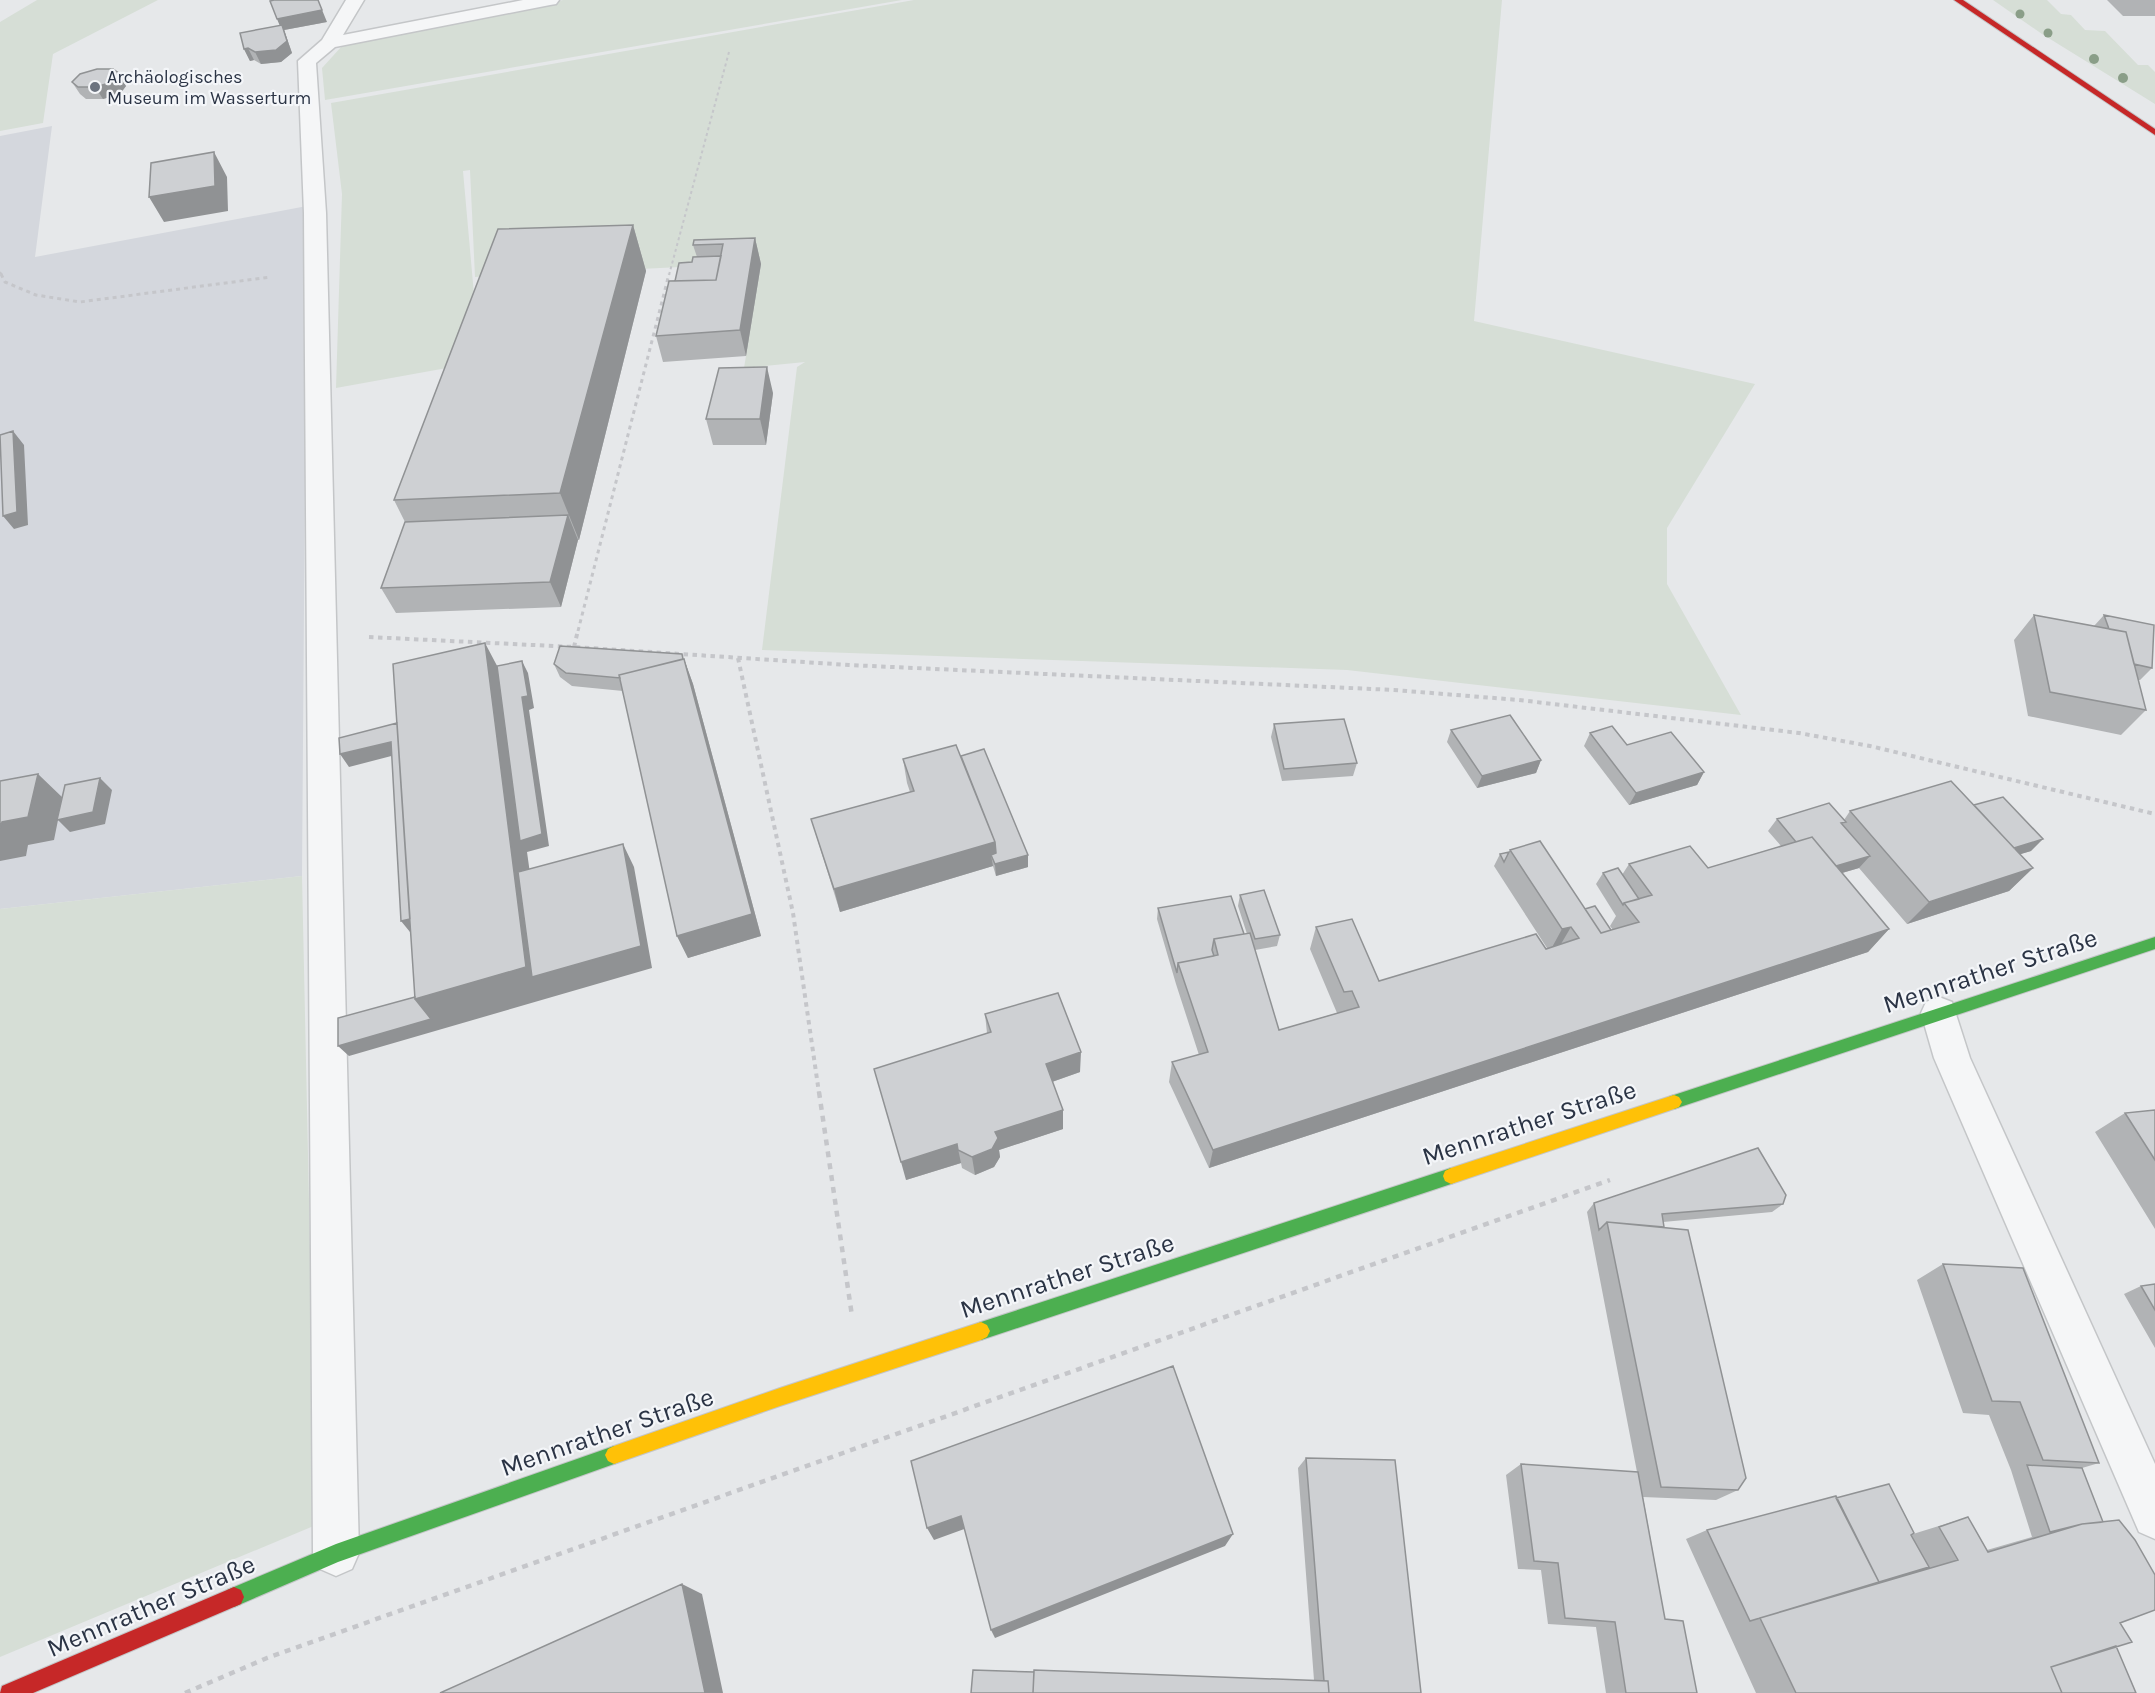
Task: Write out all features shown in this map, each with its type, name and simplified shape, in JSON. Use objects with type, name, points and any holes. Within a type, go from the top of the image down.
[{"type":"main road","points":[[1958,0],[2155,133]]},
{"type":"main road","name":"Mennrather Straße","points":[[9,1693],[336,1553],[860,1371],[2155,943]]},
{"type":"lane","points":[[336,1553],[316,271],[307,62],[329,43],[355,0]]},
{"type":"lane","points":[[329,43],[550,0]]},
{"type":"lane","points":[[1939,1013],[1952,1058],[2155,1516]]},
{"type":"path","points":[[574,647],[674,255],[729,52]]},
{"type":"path","points":[[0,272],[5,282],[21,290],[36,295],[80,302],[316,271]]},
{"type":"path","points":[[323,634],[849,665],[1394,690],[1531,701],[1799,733],[1870,746],[2155,814]]},
{"type":"path","points":[[738,658],[793,914],[860,1371]]},
{"type":"path","points":[[185,1693],[267,1658],[1615,1178]]},
{"type":"shaded area","points":[[37,0],[158,0],[53,54],[43,123],[0,131],[0,22]]},
{"type":"shaded area","points":[[563,0],[902,0],[325,100],[322,68],[342,46]]},
{"type":"shaded area","points":[[914,0],[1502,0],[1474,321],[1755,384],[1667,528],[1667,584],[1741,715],[1347,670],[762,650],[797,367],[805,362],[744,368],[746,356],[701,266],[475,277],[470,170],[463,171],[480,362],[336,388],[342,194],[331,103]]},
{"type":"shaded area","points":[[1993,0],[2047,0],[2061,14],[2071,15],[2085,30],[2105,31],[2138,65],[2148,65],[2155,72],[2155,104],[2042,34]]},
{"type":"shaded area","points":[[52,126],[35,257],[307,206],[302,876],[0,909],[0,136]]},
{"type":"shaded area","points":[[302,876],[316,1525],[0,1657],[0,909]]},
{"type":"building","points":[[318,0],[322,10],[277,19],[270,1]]},
{"type":"building","points":[[282,25],[287,41],[276,50],[255,52],[248,48],[244,49],[240,33]]},
{"type":"building","points":[[97,69],[113,69],[120,74],[113,82],[95,87],[78,87],[72,82],[80,74]]},
{"type":"building","points":[[214,152],[215,186],[149,197],[151,163]]},
{"type":"building","points":[[633,225],[560,493],[394,500],[498,229]]},
{"type":"building","points":[[755,238],[740,330],[656,336],[669,281],[716,280],[723,244],[693,245],[694,240]]},
{"type":"building","points":[[721,256],[716,280],[675,281],[679,263],[692,262],[693,257]]},
{"type":"building","points":[[767,367],[760,419],[706,419],[719,368]]},
{"type":"building","points":[[13,431],[17,512],[3,516],[0,435]]},
{"type":"building","points":[[568,515],[550,582],[381,588],[405,522]]},
{"type":"building","points":[[2034,615],[2126,632],[2146,710],[2050,692]]},
{"type":"building","points":[[2104,615],[2154,625],[2152,668],[2134,664],[2126,632],[2109,629]]},
{"type":"building","points":[[485,643],[526,967],[415,999],[393,664]]},
{"type":"building","points":[[560,646],[682,654],[683,659],[619,675],[620,678],[566,673],[554,664]]},
{"type":"building","points":[[684,659],[752,914],[677,936],[619,675]]},
{"type":"building","points":[[522,661],[528,696],[522,697],[542,834],[520,841],[497,666]]},
{"type":"building","points":[[1510,715],[1541,760],[1482,776],[1451,730]]},
{"type":"building","points":[[1344,719],[1357,763],[1284,769],[1274,724]]},
{"type":"building","points":[[397,723],[410,919],[401,921],[391,742],[340,754],[339,738]]},
{"type":"building","points":[[1612,726],[1627,745],[1671,732],[1704,772],[1636,793],[1590,733]]},
{"type":"building","points":[[956,745],[995,842],[834,889],[811,819],[914,791],[903,759]]},
{"type":"building","points":[[984,749],[1028,855],[995,864],[991,855],[996,853],[995,842],[961,756]]},
{"type":"building","points":[[38,774],[28,817],[2,822],[0,828],[0,781]]},
{"type":"building","points":[[100,778],[93,812],[57,820],[65,785]]},
{"type":"building","points":[[1951,781],[2033,868],[1929,902],[1850,811]]},
{"type":"building","points":[[2003,797],[2043,839],[2014,848],[1974,805]]},
{"type":"building","points":[[1829,803],[1846,822],[1841,823],[1870,856],[1836,866],[1812,837],[1796,842],[1777,819]]},
{"type":"building","points":[[1812,837],[1889,929],[1213,1150],[1172,1062],[1208,1052],[1178,963],[1218,955],[1214,939],[1250,933],[1279,1030],[1359,1007],[1352,991],[1344,992],[1316,927],[1352,919],[1379,981],[1536,934],[1546,949],[1579,938],[1571,927],[1562,929],[1510,850],[1540,841],[1601,933],[1639,922],[1624,903],[1652,895],[1629,864],[1690,846],[1708,868]]},
{"type":"building","points":[[623,844],[641,946],[532,977],[518,872]]},
{"type":"building","points":[[1509,852],[1504,862],[1500,854]]},
{"type":"building","points":[[1618,868],[1639,899],[1623,905],[1603,873]]},
{"type":"building","points":[[1264,890],[1280,935],[1255,939],[1240,895]]},
{"type":"building","points":[[1231,896],[1244,934],[1214,939],[1212,950],[1214,956],[1178,963],[1177,973],[1158,908]]},
{"type":"building","points":[[1595,906],[1611,930],[1601,933],[1585,909]]},
{"type":"building","points":[[1058,993],[1081,1052],[1046,1064],[1063,1110],[995,1132],[998,1138],[992,1149],[972,1157],[958,1150],[957,1144],[901,1162],[874,1069],[991,1032],[985,1014]]},
{"type":"building","points":[[415,997],[431,1019],[338,1046],[338,1018]]},
{"type":"building","points":[[2155,1110],[2155,1160],[2125,1113]]},
{"type":"building","points":[[1758,1148],[1786,1195],[1783,1204],[1662,1214],[1664,1227],[1607,1222],[1599,1230],[1594,1203]]},
{"type":"building","points":[[1607,1222],[1688,1230],[1746,1478],[1738,1490],[1661,1487]]},
{"type":"building","points":[[1943,1264],[2023,1268],[2099,1463],[2043,1460],[2020,1402],[1992,1401]]},
{"type":"building","points":[[2155,1284],[2155,1310],[2141,1286]]},
{"type":"building","points":[[1173,1366],[1233,1534],[991,1630],[961,1516],[927,1528],[911,1461]]},
{"type":"building","points":[[1306,1458],[1395,1460],[1421,1693],[1329,1693],[1328,1681],[1324,1681]]},
{"type":"building","points":[[1521,1464],[1638,1472],[1665,1619],[1683,1621],[1697,1693],[1626,1693],[1615,1622],[1565,1618],[1558,1563],[1534,1561]]},
{"type":"building","points":[[2027,1465],[2082,1468],[2103,1522],[2082,1524],[2050,1532]]},
{"type":"building","points":[[1889,1484],[1914,1533],[1911,1535],[1929,1567],[1879,1582],[1836,1498]]},
{"type":"building","points":[[1836,1496],[1879,1582],[1750,1621],[1707,1530]]},
{"type":"building","points":[[1968,1517],[1988,1552],[2082,1524],[2119,1520],[2135,1540],[2155,1575],[2155,1610],[2120,1623],[2132,1642],[2051,1667],[2062,1693],[1796,1693],[1760,1618],[1958,1560],[1939,1527]]},
{"type":"building","points":[[682,1584],[705,1693],[440,1693]]},
{"type":"building","points":[[2116,1646],[2136,1693],[2062,1693],[2051,1667]]},
{"type":"building","points":[[973,1670],[1034,1672],[1033,1693],[971,1693]]},
{"type":"building","points":[[1034,1670],[1328,1681],[1329,1693],[1033,1693]]},
{"type":"traffic: fast","points":[[1674,1102],[2155,943]]},
{"type":"traffic: fast","points":[[981,1331],[1451,1176]]},
{"type":"traffic: fast","points":[[234,1597],[336,1553],[614,1455]]},
{"type":"traffic: slow","points":[[1451,1176],[1674,1102]]},
{"type":"traffic: slow","points":[[614,1455],[780,1397],[981,1331]]},
{"type":"traffic: jam","points":[[1958,0],[2155,133]]},
{"type":"traffic: jam","points":[[9,1693],[234,1597]]},
{"type":"place","name":"Archäologisches Museum im Wasserturm","points":[[95,87]]}]
